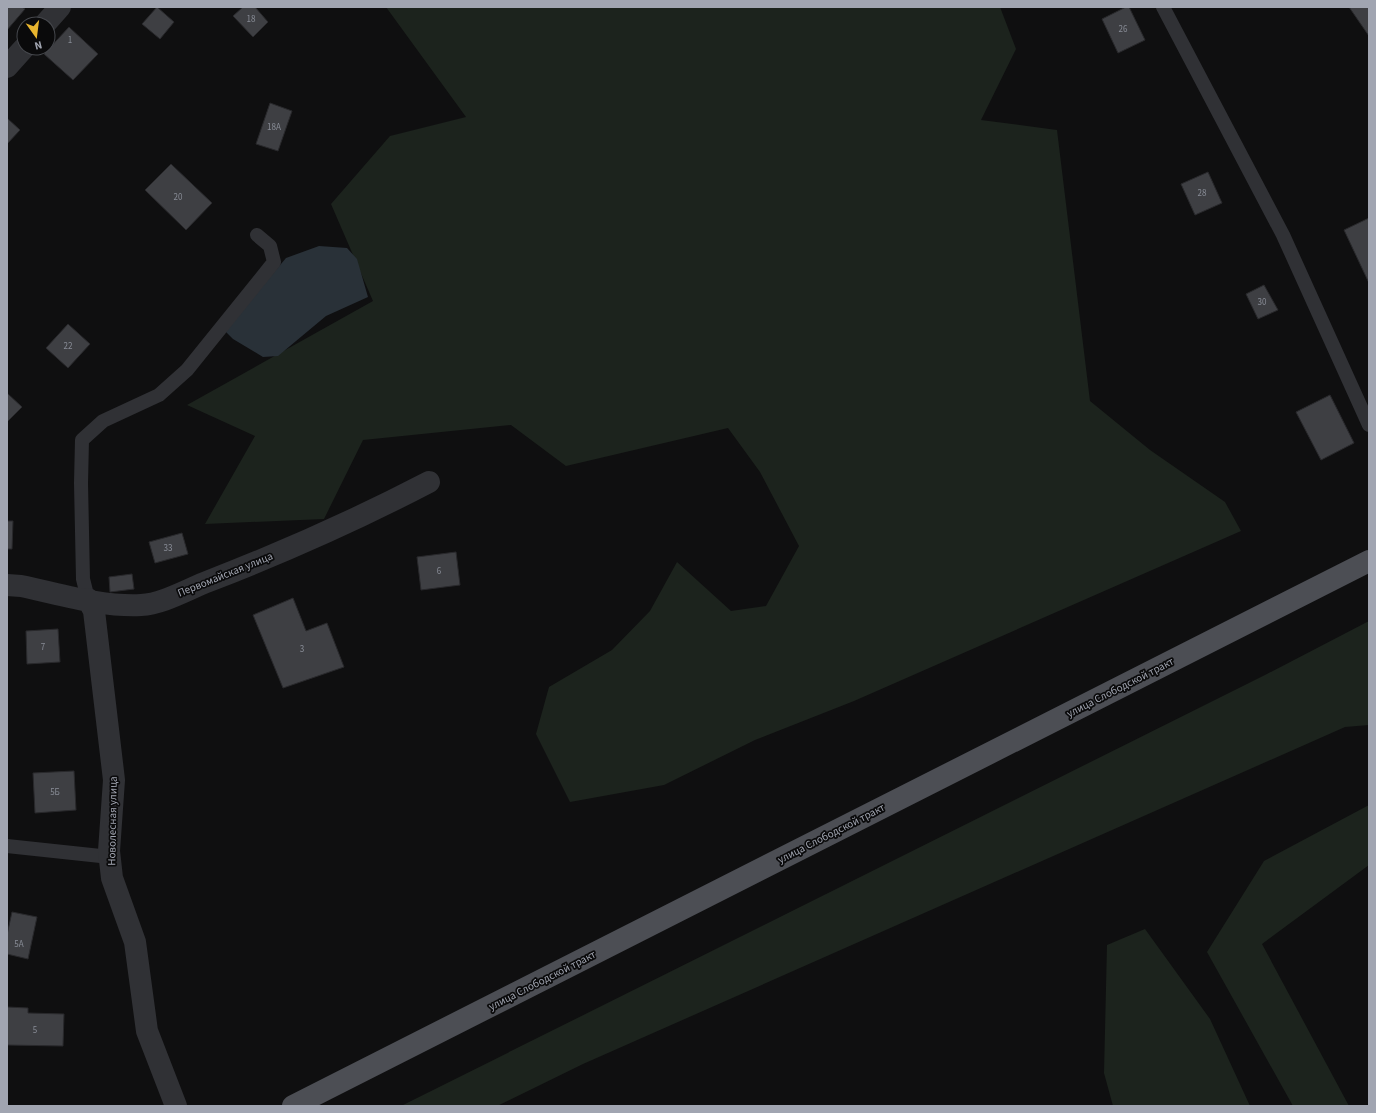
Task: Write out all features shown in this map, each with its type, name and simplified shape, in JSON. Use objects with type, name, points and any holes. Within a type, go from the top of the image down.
[{"type":"main road","name":"улица Слободской тракт","points":[[294,1106],[1369,561]]},
{"type":"street","points":[[52,16],[60,7]]},
{"type":"street","points":[[7,67],[17,56]]},
{"type":"street","name":"Первомайская улица","points":[[7,585],[22,586],[120,604],[142,605],[238,570],[365,515],[429,482]]},
{"type":"street","name":"Новолесная улица","points":[[88,599],[94,611],[114,780],[110,857],[112,878],[135,942],[147,1031],[176,1106]]},
{"type":"lane","points":[[1163,7],[1283,235],[1369,425]]},
{"type":"lane","points":[[88,599],[83,579],[81,483],[82,440],[103,421],[159,395],[187,370],[274,262],[270,246],[257,235]]},
{"type":"lane","points":[[7,846],[110,857]]},
{"type":"shaded area","points":[[386,7],[1000,7],[1016,49],[981,120],[1057,130],[1090,401],[1150,450],[1225,502],[1241,531],[854,701],[755,740],[664,785],[570,802],[536,734],[549,687],[612,650],[650,611],[677,562],[731,611],[766,606],[799,546],[760,472],[728,428],[566,466],[511,425],[363,440],[324,519],[205,524],[255,436],[187,405],[373,301],[331,204],[390,136],[466,117]]},
{"type":"shaded area","points":[[319,246],[347,248],[357,259],[368,297],[326,316],[278,356],[263,357],[233,339],[225,331],[286,258]]},
{"type":"shaded area","points":[[1369,621],[1369,725],[1345,727],[583,1064],[497,1106],[401,1106],[1265,675]]},
{"type":"shaded area","points":[[1369,805],[1369,865],[1262,944],[1349,1106],[1293,1106],[1207,952],[1264,861]]},
{"type":"shaded area","points":[[1145,929],[1210,1019],[1250,1106],[1113,1106],[1104,1073],[1107,945]]},
{"type":"building","points":[[7,7],[22,7],[25,9],[19,16],[16,16],[16,20],[7,30]]},
{"type":"building","points":[[157,7],[174,22],[160,39],[142,24]]},
{"type":"building","points":[[243,7],[255,7],[268,22],[253,37],[233,16]]},
{"type":"building","points":[[1126,7],[1129,7],[1145,40],[1118,53],[1102,19]]},
{"type":"building","points":[[1349,7],[1369,7],[1369,36]]},
{"type":"building","points":[[69,27],[98,54],[73,80],[46,56],[56,56],[56,41]]},
{"type":"building","points":[[270,103],[292,111],[278,151],[256,144]]},
{"type":"building","points":[[7,118],[20,130],[7,144]]},
{"type":"building","points":[[171,164],[212,203],[186,230],[145,190]]},
{"type":"building","points":[[1208,172],[1222,203],[1195,215],[1181,184]]},
{"type":"building","points":[[1369,218],[1369,283],[1344,230]]},
{"type":"building","points":[[1264,285],[1278,310],[1258,319],[1246,294]]},
{"type":"building","points":[[68,324],[90,344],[68,368],[46,348]]},
{"type":"building","points":[[7,393],[22,407],[7,422]]},
{"type":"building","points":[[1330,395],[1354,443],[1321,460],[1296,412]]},
{"type":"building","points":[[7,521],[13,521],[12,549],[7,549]]},
{"type":"building","points":[[182,533],[188,554],[155,563],[149,542]]},
{"type":"building","points":[[456,552],[460,585],[421,590],[417,557]]},
{"type":"building","points":[[132,574],[134,589],[110,592],[109,577]]},
{"type":"building","points":[[293,598],[306,631],[327,623],[344,667],[283,688],[253,615]]},
{"type":"building","points":[[58,629],[60,662],[27,664],[26,631]]},
{"type":"building","points":[[74,771],[76,810],[35,813],[33,773]]},
{"type":"building","points":[[12,912],[37,917],[28,959],[7,954],[7,935]]},
{"type":"building","points":[[7,1007],[28,1008],[28,1013],[64,1014],[63,1046],[7,1045]]}]
